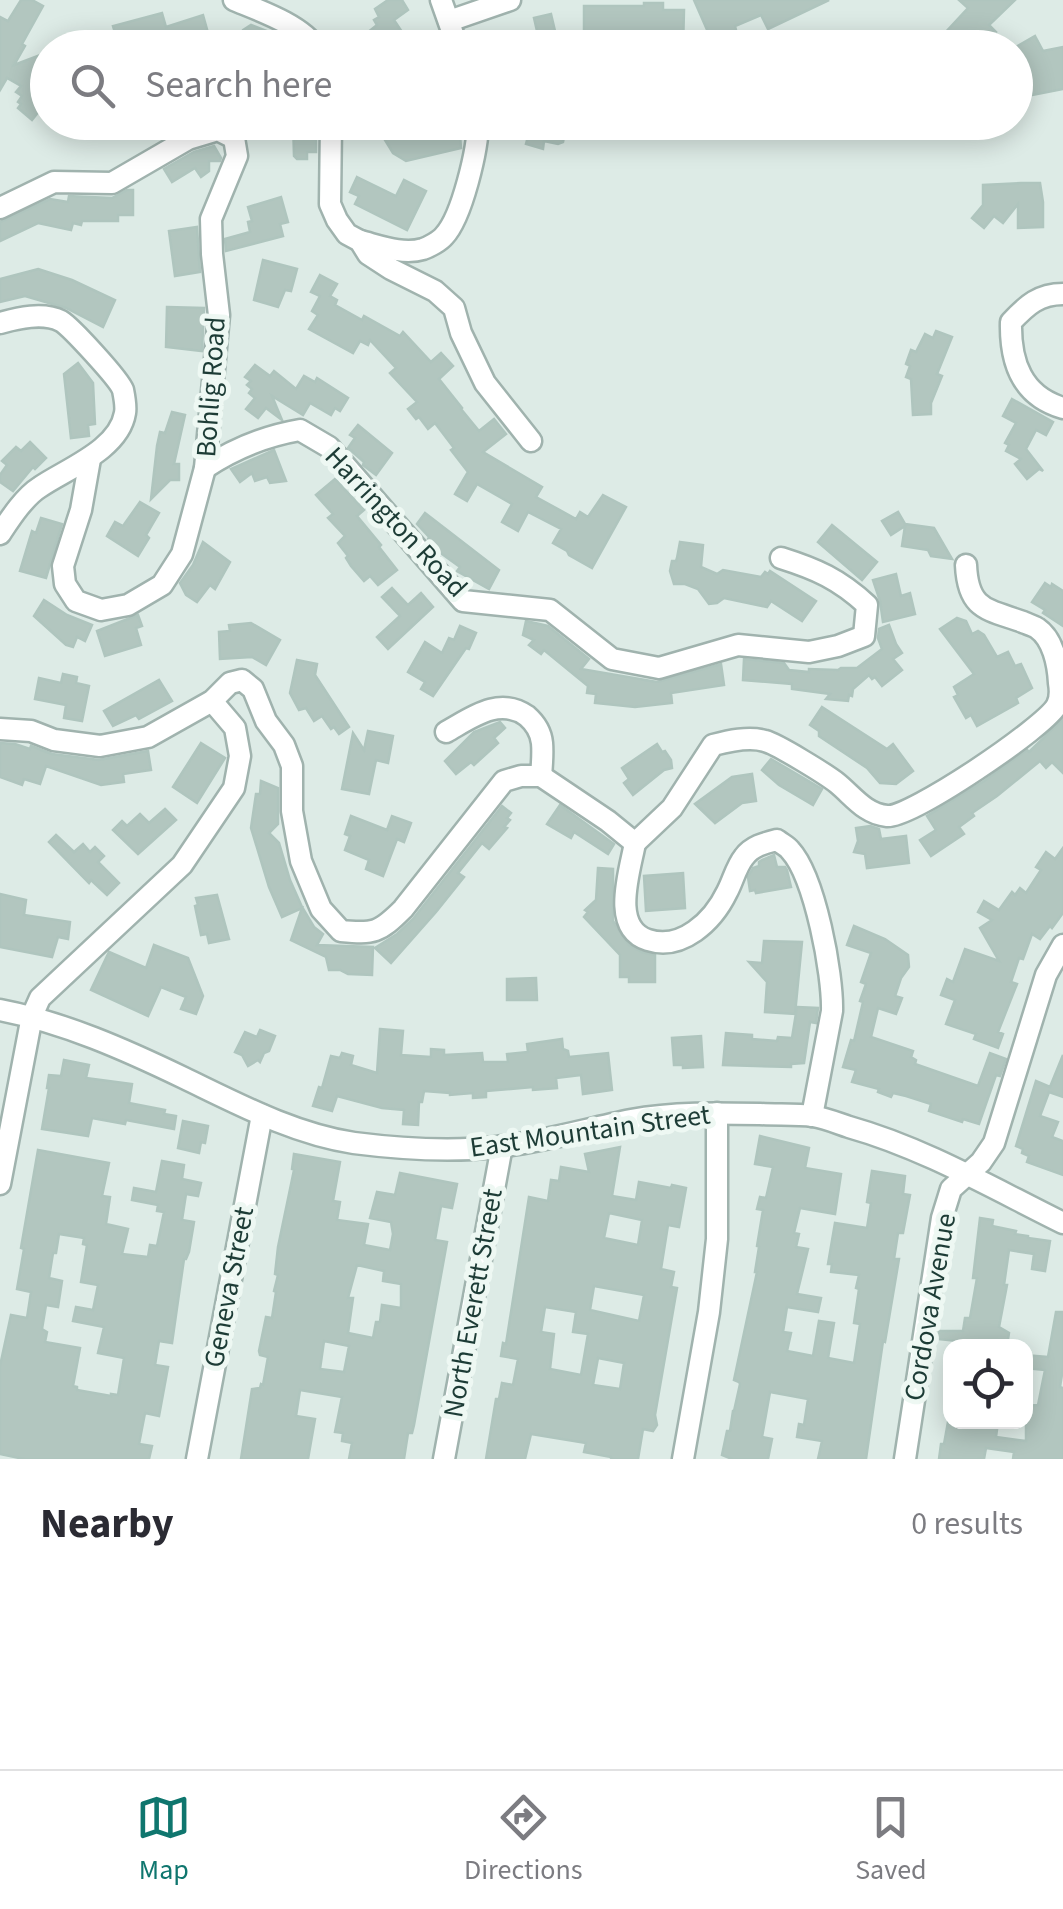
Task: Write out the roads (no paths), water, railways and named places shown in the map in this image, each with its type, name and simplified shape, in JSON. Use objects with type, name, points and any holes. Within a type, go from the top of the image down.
[{"type":"street","points":[[234,0],[297,30]]},
{"type":"street","points":[[441,0],[452,30]]},
{"type":"street","points":[[449,21],[510,0]]},
{"type":"street","name":"Bohlig Road","points":[[0,208],[54,182],[112,183],[186,140]]},
{"type":"street","name":"Bohlig Road","points":[[90,459],[81,510],[63,566],[65,584],[76,601],[101,610],[128,604],[162,586],[182,554],[205,468],[219,316],[210,218],[237,156],[234,140]]},
{"type":"street","points":[[331,140],[330,204],[337,220],[347,234],[360,242],[406,251],[426,248],[444,236],[455,216],[478,140]]},
{"type":"street","points":[[360,242],[368,254],[435,291],[454,308],[461,333],[485,382],[532,441]]},
{"type":"street","points":[[1063,294],[1049,294],[1031,302],[1012,322],[1011,343],[1025,382],[1038,397],[1063,408]]},
{"type":"street","points":[[0,322],[18,317],[60,321],[122,389],[125,413],[116,432],[90,459],[36,489],[0,534]]},
{"type":"street","name":"Harrington Road","points":[[205,468],[272,435],[300,430],[328,447],[463,601],[550,610],[612,659],[659,668],[738,645],[809,652],[864,636],[867,605],[850,589],[818,570],[780,558]]},
{"type":"street","points":[[812,1116],[832,1011],[831,977],[818,916],[791,850],[778,840],[759,844],[744,856],[726,896],[695,932],[676,942],[657,943],[631,930],[624,898],[635,842],[672,808],[713,745],[730,740],[764,740],[836,782],[870,811],[890,817],[917,806],[1025,736],[1058,704],[1060,687],[1051,644],[1037,627],[979,606],[970,594],[966,565]]},
{"type":"street","points":[[0,729],[31,730],[54,740],[100,746],[148,738],[212,701],[230,683],[242,680],[253,689],[266,721],[284,745],[292,766],[292,811],[300,861],[321,909],[340,931],[367,933],[386,926],[504,782],[522,776],[542,776],[635,842]]},
{"type":"street","points":[[0,1184],[32,1016],[40,998],[182,865],[234,788],[240,756],[234,728],[212,701]]},
{"type":"street","points":[[446,732],[484,711],[498,707],[515,709],[530,718],[539,730],[542,776]]},
{"type":"street","name":"Cordova Avenue","points":[[905,1459],[942,1218],[951,1189],[994,1143],[1046,975],[1063,945]]},
{"type":"street","name":"East Mountain Street","points":[[0,1010],[32,1016],[165,1069],[262,1115],[348,1142],[430,1150],[502,1146],[678,1114],[812,1116],[869,1132],[1063,1223]]},
{"type":"street","points":[[683,1459],[709,1312],[717,1239],[717,1114]]},
{"type":"street","name":"Geneva Street","points":[[197,1459],[262,1115]]},
{"type":"street","name":"North Everett Street","points":[[444,1459],[502,1146]]}]
